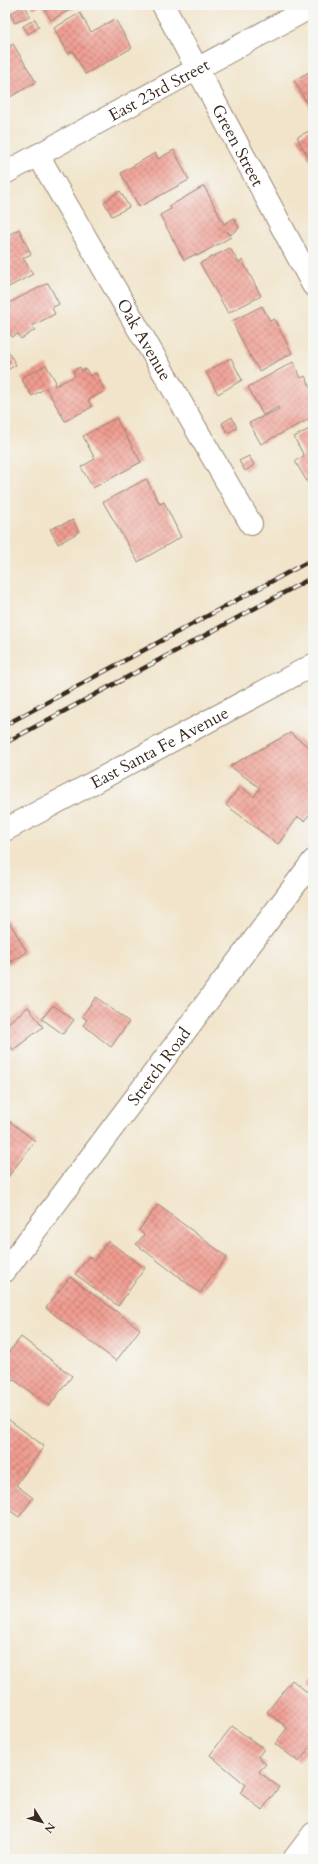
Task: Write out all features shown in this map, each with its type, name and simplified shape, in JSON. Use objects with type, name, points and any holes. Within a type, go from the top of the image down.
[{"type":"street","name":"Green Street","points":[[163,5],[313,286]]},
{"type":"street","name":"East 23rd Street","points":[[5,173],[313,6]]},
{"type":"street","name":"Oak Avenue","points":[[38,155],[252,524]]},
{"type":"street","name":"East Santa Fe Avenue","points":[[5,830],[313,664]]},
{"type":"street","name":"Stretch Road","points":[[5,1271],[313,861]]},
{"type":"street","points":[[294,1859],[313,1834]]},
{"type":"building","points":[[25,5],[30,16],[15,23],[10,14]]},
{"type":"building","points":[[31,5],[41,5],[34,9]]},
{"type":"building","points":[[42,5],[76,5],[77,6],[51,20]]},
{"type":"building","points":[[80,13],[91,32],[115,19],[132,48],[85,74],[73,51],[68,53],[54,28]]},
{"type":"building","points":[[35,19],[39,27],[28,34],[23,26]]},
{"type":"building","points":[[13,44],[36,82],[5,100],[5,49]]},
{"type":"building","points":[[313,70],[313,114],[294,80]]},
{"type":"building","points":[[313,129],[313,166],[297,137]]},
{"type":"building","points":[[174,150],[189,180],[139,207],[121,173],[155,153],[158,159]]},
{"type":"building","points":[[204,186],[224,224],[234,218],[239,228],[230,235],[227,231],[231,237],[197,256],[196,254],[184,260],[160,215],[171,209],[170,206]]},
{"type":"building","points":[[120,191],[129,207],[112,216],[104,202]]},
{"type":"building","points":[[19,229],[31,254],[23,258],[33,274],[5,289],[5,237]]},
{"type":"building","points":[[230,248],[239,263],[242,260],[261,296],[228,313],[200,263]]},
{"type":"building","points":[[48,283],[59,304],[52,308],[55,314],[32,326],[35,330],[21,339],[18,334],[12,337],[5,325],[5,305]]},
{"type":"building","points":[[262,306],[270,321],[274,319],[292,353],[259,371],[232,321]]},
{"type":"building","points":[[5,346],[16,365],[5,371]]},
{"type":"building","points":[[231,358],[242,380],[218,394],[206,372]]},
{"type":"building","points":[[293,362],[301,378],[305,376],[313,392],[313,417],[261,444],[249,423],[279,409],[278,407],[263,415],[248,387]]},
{"type":"building","points":[[46,365],[56,382],[54,383],[55,386],[75,376],[73,371],[80,367],[81,370],[86,369],[90,376],[96,373],[105,391],[88,400],[92,407],[65,421],[46,388],[32,396],[21,378]]},
{"type":"building","points":[[232,417],[237,428],[227,433],[222,423]]},
{"type":"building","points":[[116,418],[141,462],[93,488],[81,467],[95,459],[83,436]]},
{"type":"building","points":[[313,427],[312,490],[295,461],[304,456],[294,437]]},
{"type":"building","points":[[249,456],[254,465],[245,471],[239,461]]},
{"type":"building","points":[[146,479],[160,504],[164,502],[181,537],[138,562],[103,502]]},
{"type":"building","points":[[73,520],[79,532],[58,544],[50,529]]},
{"type":"building","points":[[290,733],[313,750],[313,810],[304,821],[298,817],[278,844],[226,805],[240,786],[254,797],[260,788],[230,766]]},
{"type":"building","points":[[8,920],[27,952],[7,965],[5,962],[5,921]]},
{"type":"building","points":[[96,997],[129,1022],[111,1047],[83,1025],[87,1020],[82,1016]]},
{"type":"building","points":[[53,1005],[74,1020],[63,1034],[42,1019]]},
{"type":"building","points":[[28,1007],[43,1027],[13,1050],[5,1040],[5,1025]]},
{"type":"building","points":[[5,1118],[35,1141],[5,1181]]},
{"type":"building","points":[[158,1205],[227,1257],[200,1293],[136,1244],[144,1235],[139,1230]]},
{"type":"building","points":[[108,1241],[145,1268],[118,1306],[75,1274],[89,1256],[94,1260]]},
{"type":"building","points":[[70,1277],[140,1329],[116,1361],[46,1308]]},
{"type":"building","points":[[21,1337],[72,1376],[49,1406],[5,1373],[5,1357]]},
{"type":"building","points":[[5,1417],[44,1446],[16,1485],[33,1498],[19,1517],[5,1507]]},
{"type":"building","points":[[313,1673],[313,1685],[307,1680]]},
{"type":"building","points":[[292,1680],[313,1697],[313,1743],[299,1762],[275,1744],[287,1728],[267,1712]]},
{"type":"building","points":[[232,1726],[264,1749],[258,1757],[266,1764],[259,1772],[279,1787],[262,1810],[240,1793],[246,1785],[210,1755]]},
{"type":"railway","points":[[5,725],[313,559]]},
{"type":"railway","points":[[5,743],[313,577]]}]
